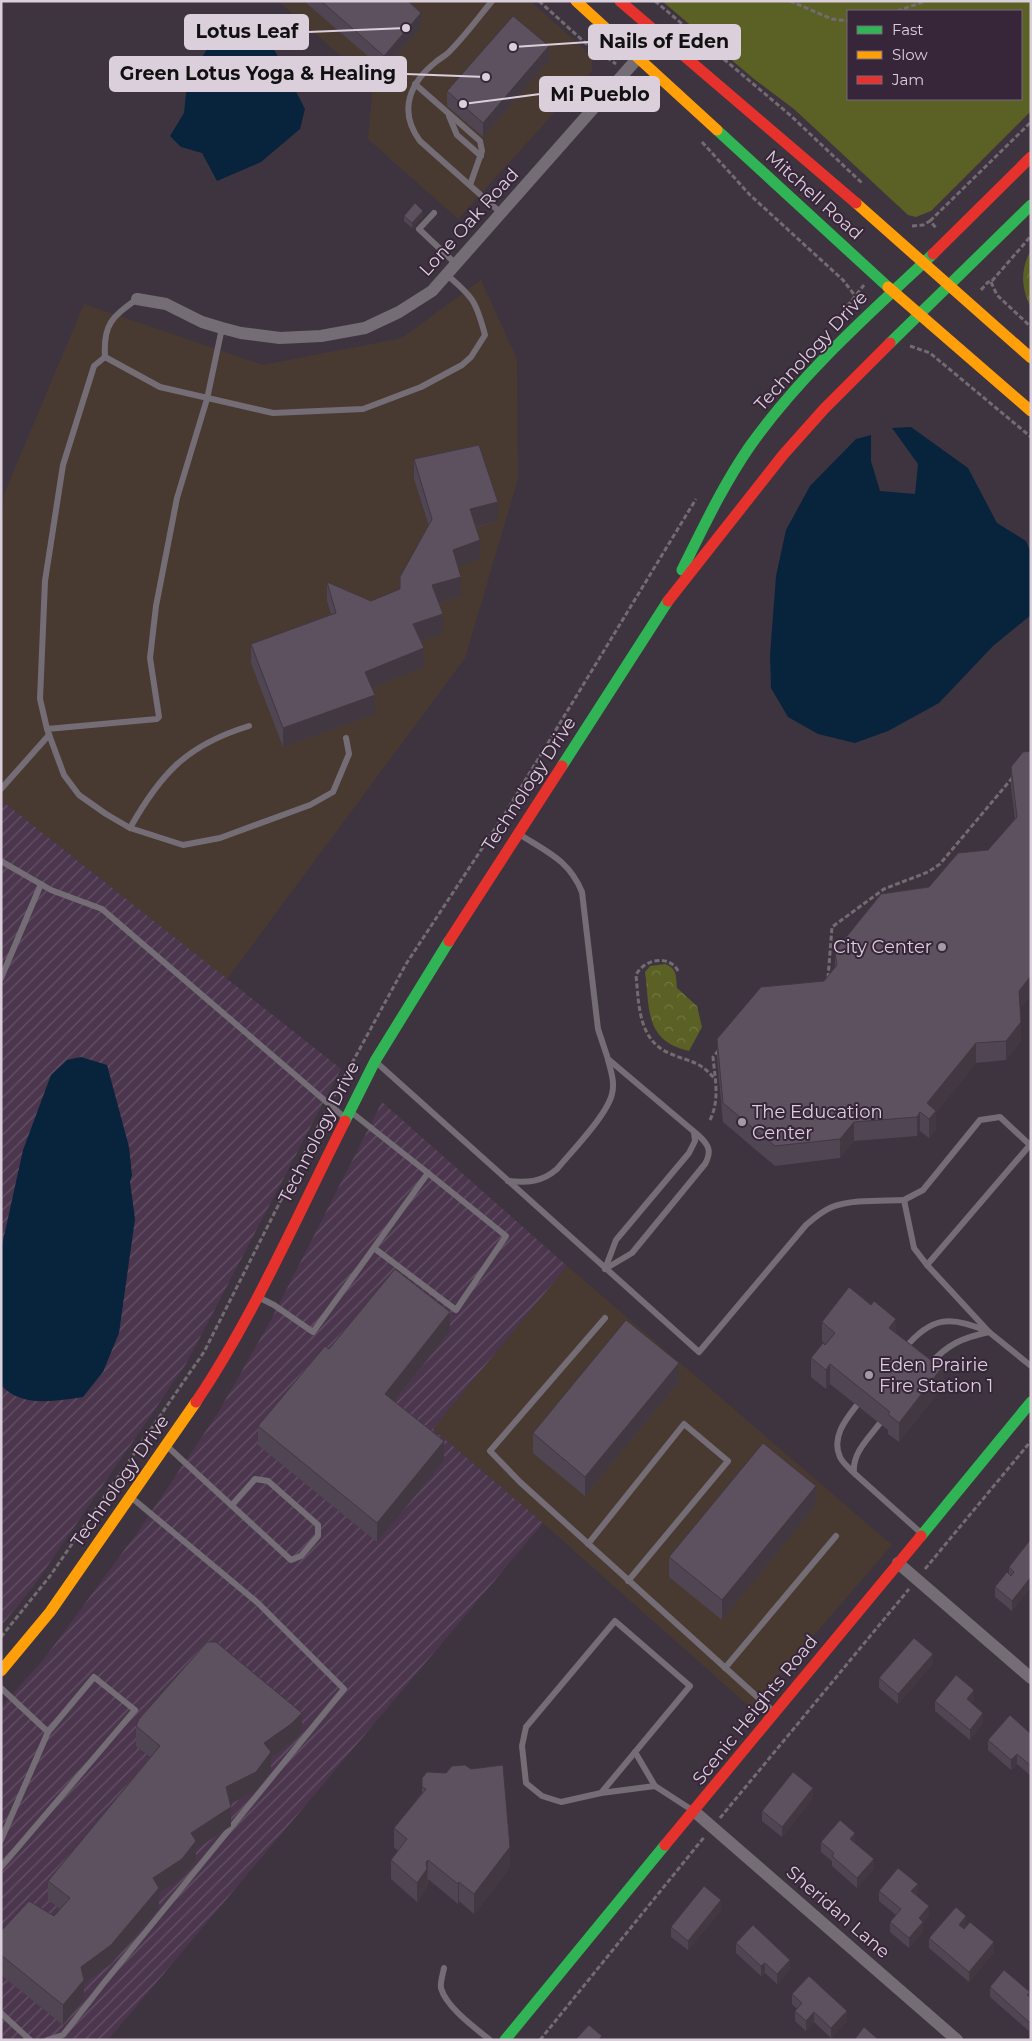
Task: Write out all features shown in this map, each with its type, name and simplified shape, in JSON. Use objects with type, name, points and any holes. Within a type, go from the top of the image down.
[{"type":"street","name":"Mitchell Road","points":[[576,1],[920,316],[1031,411]]},
{"type":"street","name":"Mitchell Road","points":[[620,1],[766,124],[1031,358]]},
{"type":"street","name":"Lone Oak Road","points":[[137,299],[166,304],[202,322],[222,328],[241,333],[280,338],[321,336],[365,328],[399,312],[432,291],[659,34]]},
{"type":"street","name":"Technology Drive","points":[[665,605],[716,501],[760,433],[804,382],[871,311],[948,240],[1031,157]]},
{"type":"street","name":"Technology Drive","points":[[1,1671],[50,1612],[167,1446],[213,1377],[257,1296],[375,1061],[417,991],[665,605],[783,455],[824,409],[1031,205]]},
{"type":"street","name":"Scenic Heights Road","points":[[505,2040],[695,1812],[1031,1402]]},
{"type":"street","points":[[898,1563],[1031,1678]]},
{"type":"street","name":"Sheridan Lane","points":[[695,1812],[957,2040]]},
{"type":"lane","points":[[492,1],[448,52],[415,84],[408,102],[410,122],[414,133],[420,141],[501,213]]},
{"type":"lane","points":[[415,84],[480,141],[482,146],[481,156],[470,185]]},
{"type":"lane","points":[[447,113],[457,135],[481,156]]},
{"type":"lane","points":[[434,213],[419,229],[456,264]]},
{"type":"lane","points":[[104,357],[160,387],[273,413],[363,409],[429,383],[462,365],[472,357],[486,335],[478,308],[468,292],[446,275]]},
{"type":"lane","points":[[137,299],[117,313],[106,329],[104,357],[94,366],[61,474],[45,582],[40,699],[48,732],[64,775],[79,795],[106,814],[130,828],[183,845],[220,838],[310,805],[333,792],[348,754],[346,738]]},
{"type":"lane","points":[[1,789],[48,732],[157,719],[159,717],[150,658],[156,606],[177,498],[207,398],[222,328]]},
{"type":"lane","points":[[130,828],[159,782],[177,763],[201,746],[225,733],[249,726]]},
{"type":"lane","points":[[508,1181],[536,1181],[548,1177],[558,1169],[607,1107],[612,1094],[613,1082],[598,1029],[582,892],[576,877],[557,858],[518,834]]},
{"type":"lane","points":[[1,862],[51,890],[102,909],[347,1114],[428,1173],[506,1236],[456,1310],[374,1248]]},
{"type":"lane","points":[[1,978],[41,884]]},
{"type":"lane","points":[[605,1269],[632,1253],[705,1164],[710,1155],[709,1148],[694,1132],[608,1059]]},
{"type":"lane","points":[[375,1061],[699,1352],[806,1225],[818,1214],[832,1207],[848,1203],[904,1200],[923,1190],[980,1120],[1000,1117],[1030,1145],[927,1266]]},
{"type":"lane","points":[[605,1269],[616,1240],[693,1147],[695,1141],[694,1132]]},
{"type":"lane","points":[[257,1296],[274,1305],[313,1332],[428,1173]]},
{"type":"lane","points":[[904,1200],[914,1248],[927,1266],[989,1332],[1031,1366]]},
{"type":"lane","points":[[605,1318],[490,1452],[628,1581],[775,1713]]},
{"type":"lane","points":[[899,1355],[914,1337],[928,1327],[948,1320],[968,1323],[989,1332]]},
{"type":"lane","points":[[926,1368],[946,1347],[966,1338],[989,1332]]},
{"type":"lane","points":[[857,1405],[844,1422],[837,1442],[840,1457],[854,1473],[922,1534]]},
{"type":"lane","points":[[588,1544],[684,1424],[728,1461],[628,1581]]},
{"type":"lane","points":[[854,1473],[853,1463],[859,1448],[880,1424]]},
{"type":"lane","points":[[167,1446],[291,1560],[301,1556],[318,1536],[318,1524],[268,1481],[255,1479],[232,1505]]},
{"type":"lane","points":[[47,2040],[63,2035],[344,1689],[258,1603],[130,1497]]},
{"type":"lane","points":[[725,1668],[836,1536]]},
{"type":"lane","points":[[601,1793],[690,1686],[615,1621],[526,1727],[522,1746],[526,1783],[542,1796],[561,1802],[601,1793],[655,1786]]},
{"type":"lane","points":[[1,1840],[48,1732],[94,1677],[135,1710],[1,1867]]},
{"type":"lane","points":[[1,1688],[48,1732]]},
{"type":"lane","points":[[635,1752],[655,1786],[695,1812]]},
{"type":"lane","points":[[444,1968],[440,1986],[443,1992],[453,2007],[490,2040]]},
{"type":"lane","points":[[1,2013],[30,2040]]},
{"type":"path","points":[[539,1],[602,58],[606,57],[626,71]]},
{"type":"path","points":[[790,1],[832,19],[847,21]]},
{"type":"path","points":[[900,10],[926,1]]},
{"type":"path","points":[[930,221],[1031,122]]},
{"type":"path","points":[[700,139],[750,194],[843,280],[855,296],[871,311]]},
{"type":"path","points":[[991,282],[997,296],[1031,327]]},
{"type":"path","points":[[897,337],[903,343],[930,353],[1031,437]]},
{"type":"path","points":[[828,979],[832,927],[884,889],[928,872],[940,864],[1015,775]]},
{"type":"path","points":[[678,971],[675,966],[667,961],[646,963],[639,970],[636,975],[642,1024],[651,1039],[661,1050],[702,1065],[715,1078]]},
{"type":"path","points":[[710,1120],[715,1109],[713,1057],[724,1043]]},
{"type":"path","points":[[540,2040],[713,1826],[1031,1441]]},
{"type":"shaded area","points":[[278,1],[530,1],[592,56],[592,71],[458,219],[368,139],[373,84]]},
{"type":"shaded area","points":[[481,280],[517,359],[518,479],[465,658],[227,979],[1,800],[1,532],[4,494],[84,304],[263,365],[402,338]]},
{"type":"shaded area","points":[[1,800],[341,1069],[186,1364],[33,1587],[1,1626]]},
{"type":"shaded area","points":[[382,1102],[567,1266],[433,1429],[543,1523],[108,2040],[1,2040],[1,1707],[44,1659],[137,1533],[218,1413],[271,1320]]},
{"type":"shaded area","points":[[567,1266],[892,1545],[751,1708],[543,1523],[433,1429]]},
{"type":"green space","points":[[662,1],[1031,1],[1031,111],[931,211],[916,217],[908,215],[794,109],[754,79]]},
{"type":"green space","points":[[1031,250],[1031,308],[1025,293],[1023,279],[1025,264]]},
{"type":"green space","points":[[665,964],[674,970],[677,988],[697,1006],[702,1027],[689,1051],[664,1040],[652,1021],[645,972],[650,966]]},
{"type":"water","points":[[227,21],[253,28],[275,51],[305,109],[300,129],[261,162],[217,181],[202,153],[181,147],[170,136],[184,113],[187,83],[210,44],[224,37]]},
{"type":"water","points":[[911,427],[968,468],[997,523],[1026,541],[1031,553],[1031,615],[993,646],[939,703],[888,731],[855,743],[818,734],[788,717],[771,688],[770,655],[776,576],[786,530],[810,486],[856,439],[871,435],[871,461],[880,491],[915,494],[918,464],[892,428]]},
{"type":"water","points":[[81,1057],[107,1065],[129,1147],[132,1175],[130,1182],[135,1219],[119,1333],[103,1372],[83,1397],[50,1401],[29,1400],[18,1397],[1,1385],[1,1250],[23,1150],[51,1075],[67,1060]]},
{"type":"building","points":[[321,1],[408,1],[421,13],[384,56]]},
{"type":"building","points":[[513,16],[549,46],[483,123],[447,91]]},
{"type":"building","points":[[415,203],[423,211],[412,223],[404,216]]},
{"type":"building","points":[[479,445],[498,502],[470,509],[480,540],[453,550],[461,577],[432,585],[443,614],[413,624],[424,648],[365,672],[375,695],[283,728],[251,644],[336,613],[327,582],[371,601],[400,589],[400,577],[432,519],[414,459]]},
{"type":"building","name":"City Center","points":[[1031,751],[1031,976],[1019,991],[1021,1022],[1006,1041],[976,1043],[927,1103],[936,1111],[929,1119],[920,1112],[917,1117],[854,1122],[840,1139],[775,1146],[723,1103],[717,1039],[761,987],[824,981],[837,965],[835,951],[881,894],[929,887],[958,853],[988,850],[1017,817],[1011,767],[1023,752]]},
{"type":"building","points":[[395,1269],[450,1312],[385,1394],[444,1441],[377,1523],[258,1426],[325,1346],[329,1349]]},
{"type":"building","name":"Eden Prairie Fire Station 1","points":[[849,1287],[871,1305],[874,1301],[896,1319],[889,1328],[932,1361],[935,1358],[944,1365],[899,1423],[888,1414],[890,1412],[830,1364],[826,1370],[811,1358],[823,1343],[825,1345],[835,1333],[822,1322]]},
{"type":"building","points":[[626,1320],[679,1363],[585,1477],[533,1433]]},
{"type":"building","points":[[763,1443],[816,1486],[722,1600],[669,1557]]},
{"type":"building","points":[[1031,1539],[1031,1577],[1012,1601],[995,1587],[1007,1572],[1011,1576],[1014,1572],[1009,1567]]},
{"type":"building","points":[[914,1638],[933,1654],[898,1694],[879,1678]]},
{"type":"building","points":[[207,1642],[216,1642],[302,1713],[291,1724],[264,1743],[271,1752],[256,1772],[226,1787],[231,1807],[191,1833],[196,1841],[182,1859],[153,1878],[159,1888],[111,1945],[81,1967],[84,1980],[63,2005],[1,1955],[1,1931],[29,1901],[54,1916],[70,1898],[48,1881],[160,1746],[136,1726],[139,1719]]},
{"type":"building","points":[[956,1675],[974,1690],[967,1699],[983,1713],[970,1730],[935,1701]]},
{"type":"building","points":[[1010,1715],[1031,1734],[1031,1766],[1017,1754],[1011,1760],[988,1740]]},
{"type":"building","points":[[465,1765],[471,1769],[503,1765],[510,1847],[474,1894],[428,1860],[426,1862],[427,1869],[417,1883],[391,1860],[407,1839],[394,1828],[426,1789],[422,1787],[422,1778],[427,1772],[446,1773],[452,1766]]},
{"type":"building","points":[[793,1772],[813,1788],[782,1827],[762,1811]]},
{"type":"building","points":[[840,1820],[855,1833],[850,1839],[874,1859],[857,1878],[832,1856],[834,1853],[821,1842]]},
{"type":"building","points":[[898,1868],[918,1884],[911,1891],[929,1906],[919,1918],[923,1922],[909,1938],[890,1922],[901,1909],[879,1891]]},
{"type":"building","points":[[704,1886],[721,1900],[688,1941],[671,1927]]},
{"type":"building","points":[[956,1907],[966,1916],[959,1925],[964,1929],[970,1922],[994,1942],[969,1972],[929,1938]]},
{"type":"building","points":[[753,1925],[790,1960],[777,1974],[765,1963],[761,1966],[736,1943]]},
{"type":"building","points":[[1004,1970],[1030,1992],[1027,1995],[1031,1998],[1031,2020],[1029,2022],[990,1987]]},
{"type":"building","points":[[809,1976],[847,2011],[831,2028],[814,2012],[806,2021],[795,2011],[802,2003],[792,1994]]},
{"type":"building","points":[[589,2025],[602,2036],[598,2040],[577,2040],[576,2039]]},
{"type":"building","points":[[864,2027],[879,2040],[854,2040]]},
{"type":"traffic: fast","points":[[717,130],[888,287]]},
{"type":"traffic: fast","points":[[890,343],[1031,205]]},
{"type":"traffic: fast","points":[[682,570],[731,476],[750,446],[770,420],[813,369],[933,254]]},
{"type":"traffic: fast","points":[[562,766],[668,601]]},
{"type":"traffic: fast","points":[[345,1121],[375,1061],[449,941]]},
{"type":"traffic: fast","points":[[921,1536],[1031,1402]]},
{"type":"traffic: fast","points":[[505,2040],[665,1845]]},
{"type":"traffic: slow","points":[[576,1],[717,130]]},
{"type":"traffic: slow","points":[[856,203],[1031,358]]},
{"type":"traffic: slow","points":[[888,287],[1031,411]]},
{"type":"traffic: slow","points":[[1,1671],[50,1612],[196,1402]]},
{"type":"traffic: jam","points":[[620,1],[856,203]]},
{"type":"traffic: jam","points":[[933,254],[1031,157]]},
{"type":"traffic: jam","points":[[668,601],[783,455],[824,409],[890,343]]},
{"type":"traffic: jam","points":[[449,941],[562,766]]},
{"type":"traffic: jam","points":[[196,1402],[256,1300],[345,1121]]},
{"type":"traffic: jam","points":[[665,1845],[921,1536]]},
{"type":"place","name":"Lotus Leaf","points":[[406,28]]},
{"type":"place","name":"Nails of Eden","points":[[513,47]]},
{"type":"place","name":"Green Lotus Yoga & Healing","points":[[486,77]]},
{"type":"place","name":"Mi Pueblo","points":[[463,104]]},
{"type":"place","name":"City Center","points":[[942,947]]},
{"type":"place","name":"The Education Center","points":[[742,1122]]},
{"type":"place","name":"Eden Prairie Fire Station 1","points":[[869,1375]]}]
